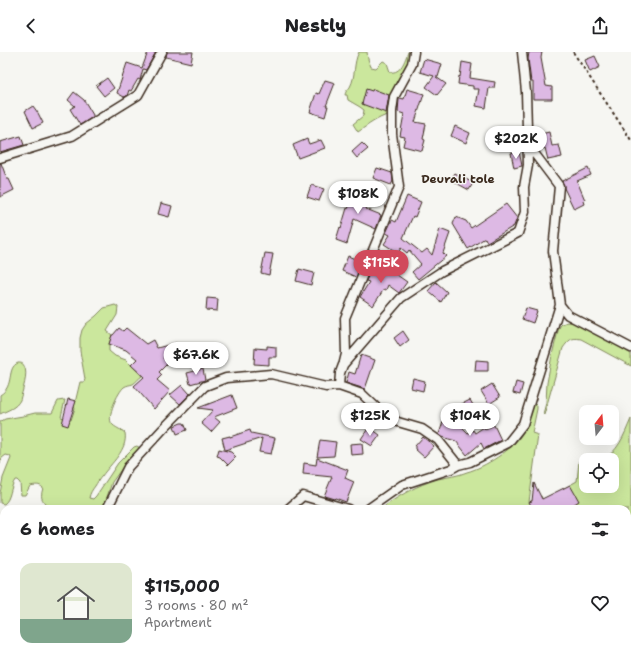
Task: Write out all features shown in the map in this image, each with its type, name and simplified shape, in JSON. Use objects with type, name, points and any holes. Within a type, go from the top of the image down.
[{"type":"street","points":[[0,158],[72,136],[138,95],[162,52]]},
{"type":"street","points":[[339,386],[340,373],[346,354],[345,318],[399,187],[392,134],[392,111],[394,97],[412,64],[414,52]]},
{"type":"street","points":[[343,365],[401,298],[442,271],[518,233],[525,212],[524,188],[528,165],[526,92],[522,52]]},
{"type":"street","points":[[374,505],[402,486],[470,462],[508,443],[523,424],[560,305],[553,251],[559,186],[528,145]]},
{"type":"street","points":[[560,305],[568,315],[631,348]]},
{"type":"street","points":[[110,505],[128,467],[205,386],[226,378],[271,374],[326,387],[339,386],[362,394],[382,413],[398,422],[422,429],[438,440],[458,465]]},
{"type":"street","points":[[293,505],[303,496],[334,505]]},
{"type":"path","points":[[573,52],[631,140]]},
{"type":"green space","points":[[359,52],[367,52],[371,67],[376,68],[383,61],[387,63],[390,72],[394,72],[400,69],[408,52],[412,52],[394,92],[390,114],[369,124],[358,132],[353,124],[363,116],[364,110],[348,100],[347,95],[345,95],[352,83]]},
{"type":"green space","points":[[115,305],[118,307],[117,315],[107,331],[112,335],[109,344],[109,351],[115,356],[126,360],[142,376],[133,384],[124,387],[114,405],[110,416],[111,421],[113,425],[125,433],[124,445],[118,456],[100,478],[89,498],[93,499],[96,496],[118,463],[134,447],[137,446],[140,448],[128,460],[112,482],[104,505],[46,505],[42,498],[42,487],[37,485],[30,486],[25,495],[21,495],[20,483],[17,480],[13,483],[6,502],[4,504],[0,503],[3,478],[11,458],[10,456],[6,455],[2,458],[0,463],[0,422],[5,419],[35,413],[52,413],[58,401],[64,400],[61,417],[71,420],[80,382],[84,382],[85,379],[80,351],[80,338],[82,330],[86,324],[104,308]]},
{"type":"green space","points":[[567,322],[577,323],[610,338],[618,346],[631,354],[631,366],[581,339],[575,338],[570,340],[563,348],[544,415],[547,383],[552,355],[560,326]]},
{"type":"green space","points":[[18,363],[23,364],[26,373],[20,400],[14,407],[0,414],[0,395],[7,387],[14,365]]},
{"type":"green space","points":[[535,404],[537,409],[532,433],[538,435],[529,502],[541,496],[545,505],[387,505],[401,495],[423,484],[474,470],[498,457],[512,446],[522,434],[527,424],[532,406]]},
{"type":"green space","points":[[631,419],[631,505],[560,505],[554,494],[577,481],[579,461],[579,493],[619,493],[619,453],[612,453],[620,443]]},
{"type":"building","points":[[148,52],[156,52],[146,70],[143,69],[140,80],[138,79],[131,91],[129,90],[127,96],[124,97],[117,93],[127,63],[142,68]]},
{"type":"building","points":[[167,52],[193,52],[191,63],[166,57]]},
{"type":"building","points":[[529,52],[542,52],[541,58],[546,86],[552,87],[552,99],[533,99],[533,82],[531,82],[528,59]]},
{"type":"building","points":[[595,56],[600,67],[590,72],[585,60]]},
{"type":"building","points":[[424,59],[442,64],[438,77],[436,77],[446,84],[437,95],[426,87],[434,76],[420,72]]},
{"type":"building","points":[[462,62],[472,64],[470,78],[495,82],[494,88],[489,88],[486,108],[476,106],[479,89],[473,89],[473,86],[458,84]]},
{"type":"building","points":[[107,78],[114,88],[104,96],[96,86]]},
{"type":"building","points":[[325,80],[335,83],[326,106],[328,106],[325,117],[310,112],[316,93],[319,94]]},
{"type":"building","points":[[366,89],[372,91],[373,89],[389,95],[386,113],[362,104]]},
{"type":"building","points":[[407,89],[424,94],[415,122],[426,124],[423,139],[425,140],[422,151],[403,146],[405,137],[400,136],[404,114],[398,112],[399,99],[404,99]]},
{"type":"building","points":[[74,92],[84,100],[93,115],[93,117],[80,125],[70,109],[75,106],[68,100]]},
{"type":"building","points":[[33,106],[43,123],[33,128],[25,111]]},
{"type":"building","points":[[455,126],[470,133],[466,143],[451,136]]},
{"type":"building","points":[[511,128],[522,131],[519,144],[507,141]]},
{"type":"building","points":[[549,132],[552,146],[559,145],[562,157],[548,160],[545,148],[538,149],[533,142],[533,136]]},
{"type":"building","points":[[21,136],[24,145],[0,152],[0,142]]},
{"type":"building","points":[[307,139],[309,144],[321,140],[325,148],[298,158],[293,145]]},
{"type":"building","points":[[362,143],[368,149],[357,158],[352,152]]},
{"type":"building","points":[[519,151],[522,166],[514,168],[511,153]]},
{"type":"building","points":[[0,163],[14,190],[0,197]]},
{"type":"building","points":[[377,168],[392,173],[393,181],[391,185],[373,178]]},
{"type":"building","points":[[588,168],[591,175],[577,181],[585,200],[583,201],[584,204],[574,209],[562,181]]},
{"type":"building","points":[[455,173],[473,183],[469,190],[451,180]]},
{"type":"building","points":[[311,185],[324,189],[319,201],[307,197]]},
{"type":"building","points":[[356,189],[372,195],[366,209],[381,215],[376,229],[354,219],[347,244],[336,240],[347,208],[348,209]]},
{"type":"building","points":[[407,196],[421,202],[415,217],[413,216],[403,238],[422,253],[427,249],[432,255],[440,229],[450,233],[443,253],[446,256],[418,279],[412,272],[421,264],[409,250],[407,253],[401,248],[398,253],[384,244],[390,235],[386,233],[392,220],[396,222]]},
{"type":"building","points":[[161,203],[172,206],[169,217],[158,214]]},
{"type":"building","points":[[506,204],[517,218],[514,226],[487,242],[485,238],[468,249],[453,224],[456,217],[466,221],[471,228]]},
{"type":"building","points":[[265,253],[273,254],[269,275],[261,273]]},
{"type":"building","points":[[348,256],[362,262],[356,277],[342,271]]},
{"type":"building","points":[[377,264],[407,282],[399,293],[388,285],[386,290],[384,289],[373,306],[360,297],[369,282],[366,281],[372,266],[375,268]]},
{"type":"building","points":[[299,269],[314,273],[311,285],[296,281]]},
{"type":"building","points":[[436,282],[447,292],[441,302],[428,291]]},
{"type":"building","points":[[207,298],[218,299],[217,311],[206,310]]},
{"type":"building","points":[[526,308],[537,311],[533,323],[522,319]]},
{"type":"building","points":[[119,328],[123,331],[126,328],[146,344],[153,340],[157,348],[176,343],[179,353],[163,358],[168,363],[159,372],[162,375],[157,380],[170,391],[154,409],[134,386],[144,377],[131,365],[137,359],[126,350],[109,344],[112,335]]},
{"type":"building","points":[[403,331],[409,340],[400,347],[394,338]]},
{"type":"building","points":[[267,346],[276,347],[276,357],[269,357],[269,365],[254,364],[255,348],[267,349]]},
{"type":"building","points":[[361,355],[375,360],[365,389],[346,383],[349,372],[355,374]]},
{"type":"building","points":[[476,360],[488,361],[488,371],[475,371]]},
{"type":"building","points":[[203,369],[205,380],[190,384],[187,373]]},
{"type":"building","points":[[413,378],[425,381],[423,391],[411,388]]},
{"type":"building","points":[[516,382],[523,384],[520,395],[513,393]]},
{"type":"building","points":[[492,384],[500,397],[489,404],[481,391]]},
{"type":"building","points":[[182,385],[190,394],[180,404],[170,395]]},
{"type":"building","points":[[232,395],[237,408],[214,417],[220,422],[211,432],[201,423],[213,410],[198,408]]},
{"type":"building","points":[[68,399],[76,401],[68,426],[62,424]]},
{"type":"building","points":[[470,400],[476,410],[466,416],[460,405]]},
{"type":"building","points":[[443,422],[462,427],[468,433],[473,430],[475,433],[484,427],[485,429],[494,425],[501,440],[484,449],[481,443],[467,455],[456,441],[442,437],[439,434]]},
{"type":"building","points":[[184,423],[187,430],[177,434],[174,426]]},
{"type":"building","points":[[369,427],[380,435],[372,446],[361,439]]},
{"type":"building","points":[[250,430],[251,433],[275,438],[271,454],[259,452],[262,438],[225,450],[222,438],[230,437]]},
{"type":"building","points":[[423,437],[434,446],[424,457],[415,449],[415,446]]},
{"type":"building","points":[[320,440],[336,442],[334,456],[317,457]]},
{"type":"building","points":[[362,443],[363,454],[351,455],[350,444]]},
{"type":"building","points":[[219,449],[231,452],[236,457],[228,465],[217,456]]},
{"type":"building","points":[[317,458],[348,470],[345,478],[354,482],[346,502],[324,496],[332,477],[303,474],[304,463],[316,465]]},
{"type":"building","points":[[534,483],[542,499],[570,485],[579,501],[573,505],[531,505],[529,502],[532,501]]},
{"type":"district","name":"Deurali tole","points":[[458,179]]}]
